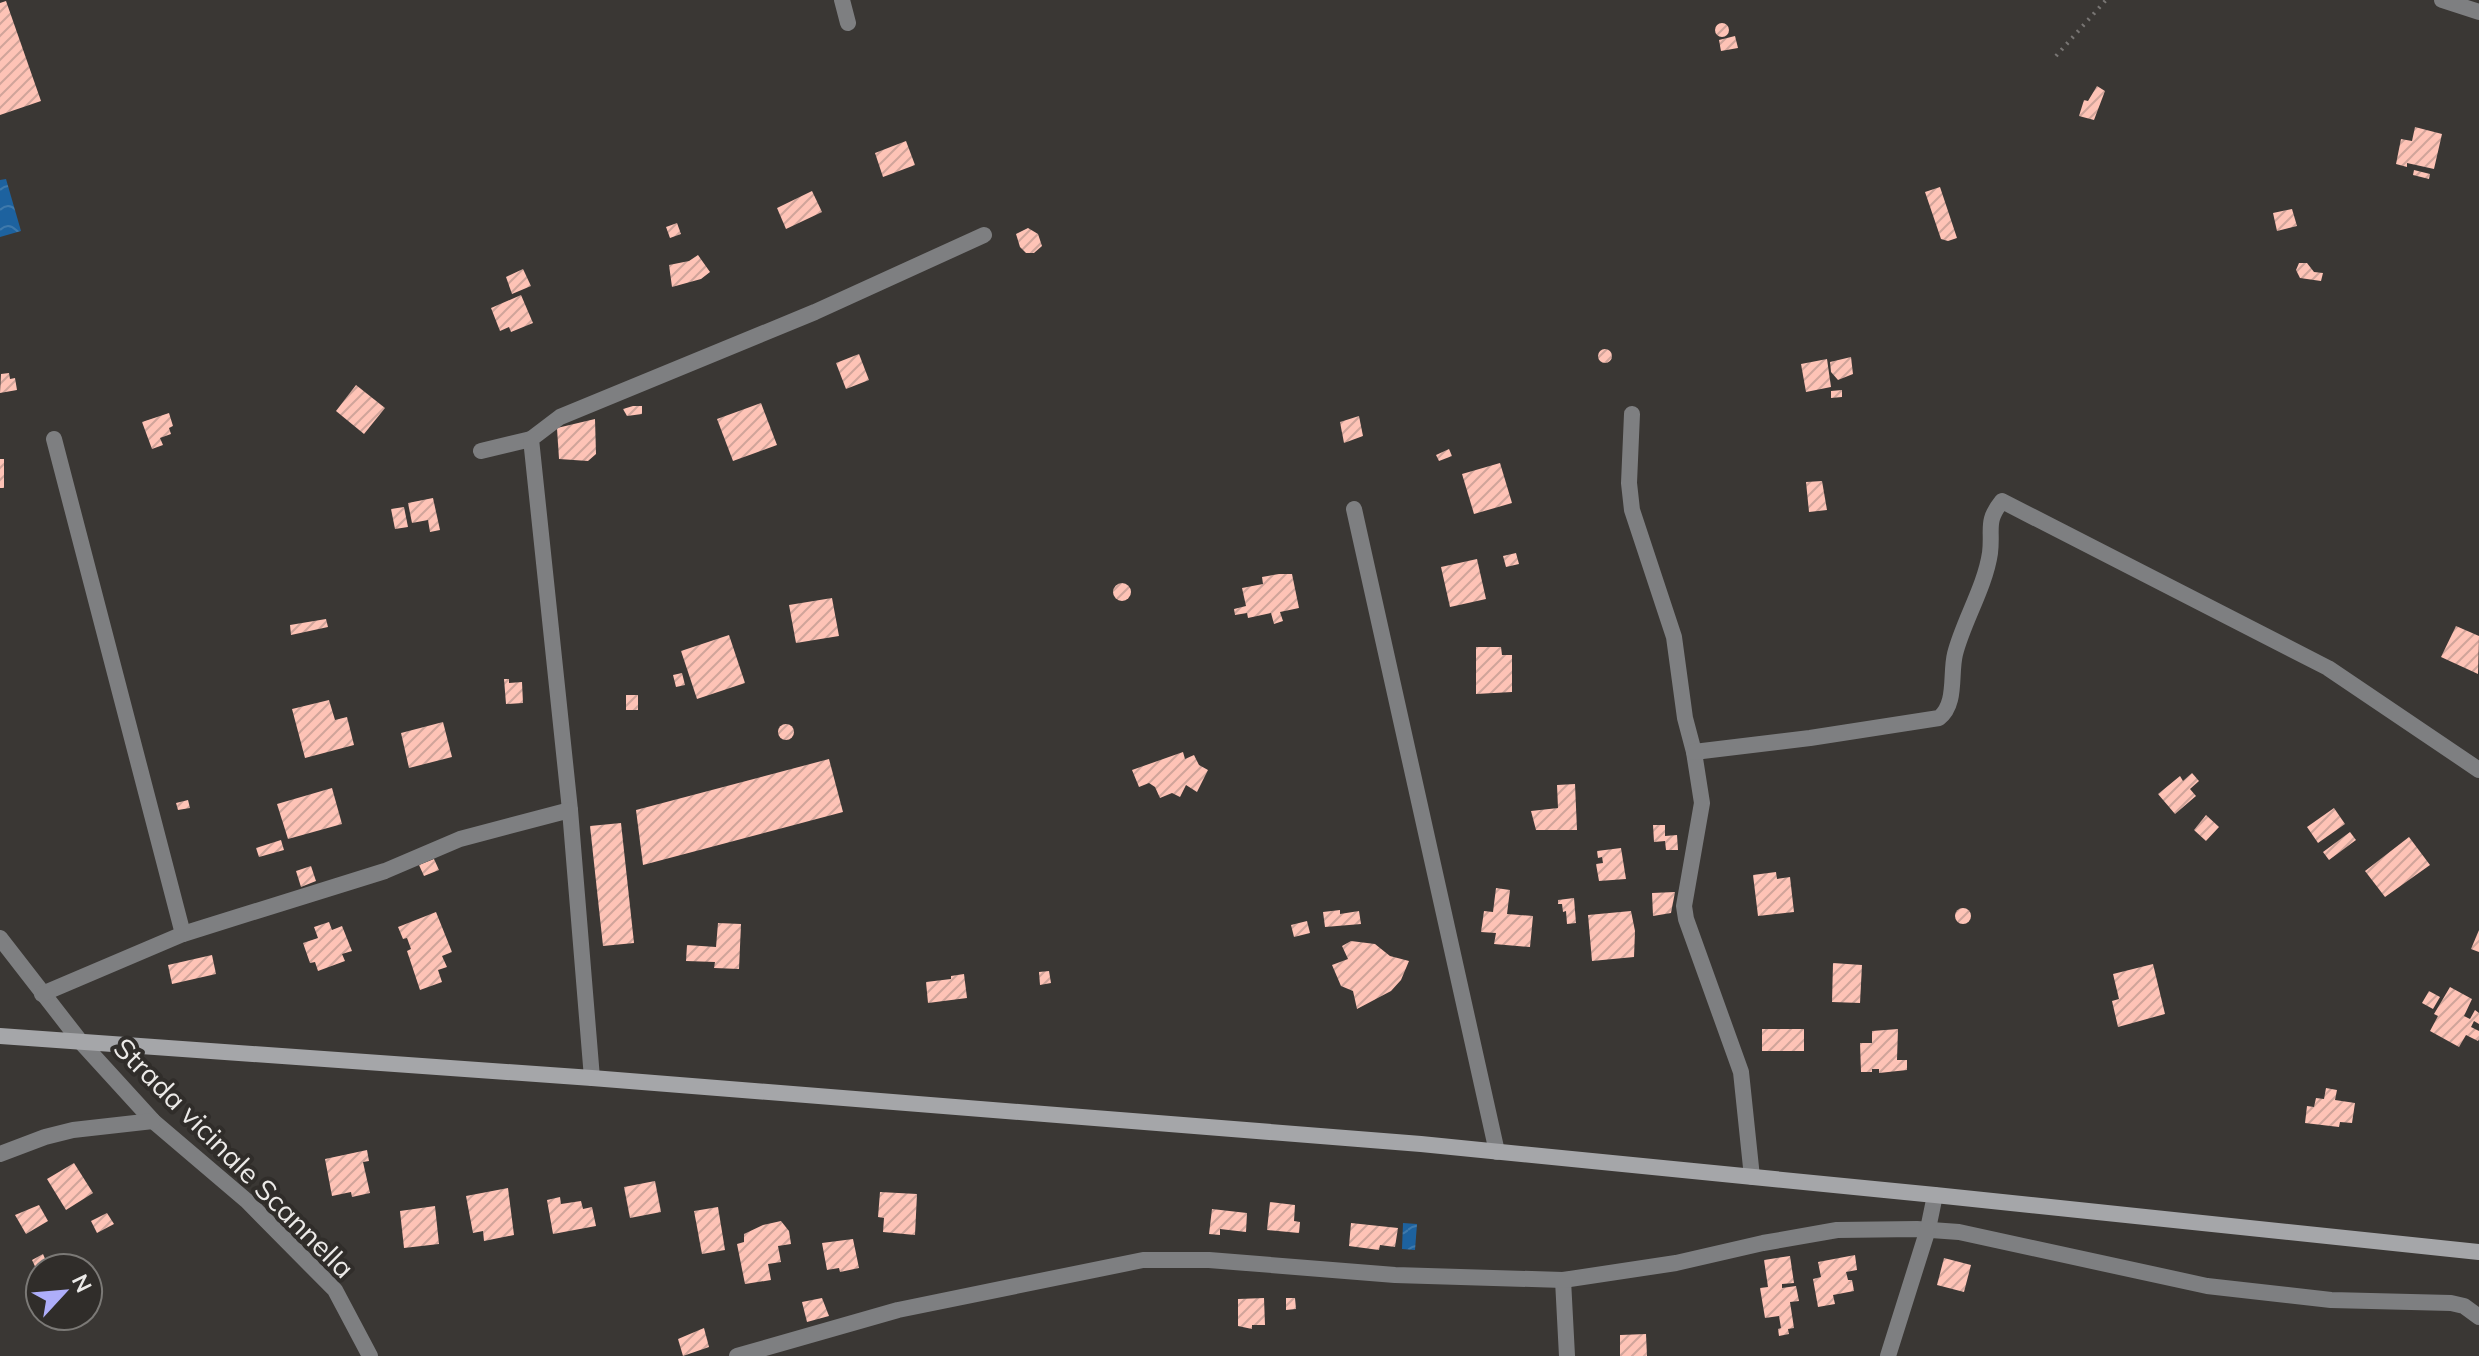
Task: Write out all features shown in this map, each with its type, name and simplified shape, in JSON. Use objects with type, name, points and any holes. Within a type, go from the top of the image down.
[{"type":"main road","points":[[0,1036],[592,1078],[1421,1144],[2479,1252]]},
{"type":"street","points":[[842,0],[848,23]]},
{"type":"street","points":[[2442,0],[2479,12]]},
{"type":"street","points":[[481,451],[531,439],[560,417],[815,312],[984,235]]},
{"type":"street","points":[[1632,414],[1629,483],[1632,510],[1674,637],[1685,718],[1702,803],[1684,906],[1686,919],[1741,1072],[1752,1177]]},
{"type":"street","points":[[54,439],[183,934]]},
{"type":"street","points":[[531,439],[570,810],[592,1078]]},
{"type":"street","points":[[1694,752],[1810,738],[1939,718],[1945,714],[1955,653],[1987,566],[1992,514],[2002,501],[2328,668],[2479,770]]},
{"type":"street","points":[[1354,509],[1497,1152]]},
{"type":"street","points":[[42,994],[183,934],[385,871],[460,839],[570,810]]},
{"type":"street","name":"Strada vicinale Scannella","points":[[0,938],[80,1041],[153,1121],[247,1201],[335,1290],[370,1356]]},
{"type":"street","points":[[0,1154],[73,1130],[153,1121]]},
{"type":"street","points":[[1888,1356],[1928,1229],[1935,1195]]},
{"type":"street","points":[[737,1356],[898,1310],[1143,1260],[1209,1260],[1395,1275],[1563,1280],[1676,1263],[1837,1230],[1928,1229],[1959,1232],[2207,1286],[2331,1300],[2451,1303],[2464,1306],[2479,1317]]},
{"type":"street","points":[[1563,1280],[1567,1356]]},
{"type":"path","points":[[2056,56],[2106,0]]},
{"type":"water","points":[[6,179],[21,231],[0,237],[0,180]]},
{"type":"water","points":[[1403,1223],[1417,1224],[1415,1250],[1402,1249]]},
{"type":"building","points":[[6,1],[41,101],[0,115],[0,3]]},
{"type":"building","points":[[1722,23],[1729,30],[1722,37],[1715,30]]},
{"type":"building","points":[[1735,36],[1738,48],[1721,51],[1719,40]]},
{"type":"building","points":[[2097,86],[2105,91],[2094,120],[2079,116],[2084,100],[2088,101]]},
{"type":"building","points":[[2415,127],[2442,134],[2434,169],[2407,163],[2407,167],[2396,164],[2401,139],[2412,141]]},
{"type":"building","points":[[906,141],[915,165],[883,177],[875,153]]},
{"type":"building","points":[[2414,170],[2430,174],[2429,179],[2413,175]]},
{"type":"building","points":[[1940,187],[1957,238],[1948,241],[1941,239],[1925,192]]},
{"type":"building","points":[[812,191],[822,212],[786,229],[777,208]]},
{"type":"building","points":[[2292,209],[2297,226],[2277,231],[2273,213]]},
{"type":"building","points":[[677,223],[681,234],[670,238],[666,227]]},
{"type":"building","points":[[1028,228],[1038,234],[1042,246],[1034,253],[1026,253],[1020,247],[1016,234]]},
{"type":"building","points":[[698,255],[710,272],[701,279],[672,287],[669,265],[689,261]]},
{"type":"building","points":[[2299,263],[2307,263],[2314,272],[2323,273],[2321,281],[2300,278],[2296,270]]},
{"type":"building","points":[[523,269],[531,286],[512,294],[506,277]]},
{"type":"building","points":[[521,295],[533,323],[511,332],[509,327],[500,331],[491,308]]},
{"type":"building","points":[[1605,349],[1612,356],[1605,363],[1598,356]]},
{"type":"building","points":[[859,354],[869,380],[846,389],[836,363]]},
{"type":"building","points":[[1851,357],[1853,374],[1838,380],[1831,372],[1830,362]]},
{"type":"building","points":[[1827,359],[1831,387],[1806,392],[1801,364]]},
{"type":"building","points":[[9,373],[10,379],[15,378],[17,390],[0,393],[1,374]]},
{"type":"building","points":[[356,385],[385,408],[364,434],[336,411]]},
{"type":"building","points":[[1842,390],[1842,397],[1831,398],[1831,391]]},
{"type":"building","points":[[761,403],[777,445],[733,461],[717,419]]},
{"type":"building","points":[[642,406],[642,414],[627,416],[623,409]]},
{"type":"building","points":[[169,413],[173,426],[169,428],[171,434],[160,438],[163,445],[152,449],[142,422]]},
{"type":"building","points":[[1359,416],[1363,436],[1344,443],[1340,422]]},
{"type":"building","points":[[595,419],[596,454],[588,461],[559,459],[557,428]]},
{"type":"building","points":[[1449,449],[1452,456],[1439,461],[1436,455]]},
{"type":"building","points":[[0,459],[4,459],[4,488],[0,488]]},
{"type":"building","points":[[1500,463],[1512,503],[1474,514],[1462,474]]},
{"type":"building","points":[[1822,481],[1827,510],[1809,512],[1806,482]]},
{"type":"building","points":[[433,498],[440,530],[430,532],[428,520],[412,523],[408,503]]},
{"type":"building","points":[[404,507],[408,527],[395,529],[391,509]]},
{"type":"building","points":[[1516,553],[1519,564],[1506,567],[1503,556]]},
{"type":"building","points":[[1477,559],[1486,599],[1450,607],[1441,567]]},
{"type":"building","points":[[1292,574],[1299,608],[1280,612],[1283,621],[1274,624],[1271,613],[1248,618],[1247,613],[1235,615],[1234,609],[1246,606],[1242,588],[1263,584],[1262,577]]},
{"type":"building","points":[[1118,583],[1126,583],[1131,592],[1129,599],[1118,601],[1113,596],[1113,588]]},
{"type":"building","points":[[832,598],[839,636],[796,643],[789,605]]},
{"type":"building","points":[[326,619],[328,627],[291,635],[290,625]]},
{"type":"building","points":[[2456,626],[2479,636],[2478,674],[2441,657]]},
{"type":"building","points":[[729,635],[745,683],[697,699],[681,651]]},
{"type":"building","points":[[1476,647],[1501,647],[1502,655],[1512,655],[1512,692],[1476,694]]},
{"type":"building","points":[[682,673],[685,685],[676,687],[673,675]]},
{"type":"building","points":[[504,679],[509,679],[509,683],[522,682],[523,703],[506,704]]},
{"type":"building","points":[[626,695],[638,695],[638,710],[626,710]]},
{"type":"building","points":[[329,700],[335,720],[347,717],[354,745],[305,758],[292,709]]},
{"type":"building","points":[[443,722],[452,757],[409,768],[401,733]]},
{"type":"building","points":[[786,724],[794,732],[786,740],[778,732]]},
{"type":"building","points":[[1183,752],[1185,759],[1194,755],[1199,765],[1208,770],[1197,792],[1186,785],[1180,797],[1172,793],[1160,798],[1155,787],[1149,783],[1139,787],[1132,770]]},
{"type":"building","points":[[829,759],[843,812],[643,865],[636,810]]},
{"type":"building","points":[[2192,773],[2199,781],[2190,789],[2196,796],[2175,814],[2158,794],[2180,776],[2183,781]]},
{"type":"building","points":[[1575,784],[1577,830],[1536,830],[1531,811],[1558,808],[1557,785]]},
{"type":"building","points":[[332,788],[342,824],[288,839],[277,804]]},
{"type":"building","points":[[188,800],[190,808],[178,810],[176,803]]},
{"type":"building","points":[[2334,808],[2345,824],[2318,843],[2307,827]]},
{"type":"building","points":[[2206,815],[2219,827],[2206,841],[2194,830]]},
{"type":"building","points":[[621,823],[634,943],[603,946],[590,826]]},
{"type":"building","points":[[1653,825],[1665,825],[1665,836],[1677,835],[1678,850],[1666,850],[1665,841],[1654,842]]},
{"type":"building","points":[[2350,832],[2356,840],[2329,860],[2323,852]]},
{"type":"building","points":[[2409,837],[2430,865],[2385,897],[2365,871]]},
{"type":"building","points":[[281,840],[284,850],[259,857],[256,848]]},
{"type":"building","points":[[1621,848],[1626,879],[1599,881],[1596,864],[1603,863],[1597,851]]},
{"type":"building","points":[[434,859],[439,870],[424,876],[419,865]]},
{"type":"building","points":[[311,866],[316,881],[301,887],[296,871]]},
{"type":"building","points":[[1776,872],[1777,879],[1790,877],[1794,912],[1758,916],[1753,875]]},
{"type":"building","points":[[1496,888],[1510,890],[1507,914],[1533,916],[1530,947],[1494,944],[1496,933],[1481,932],[1484,911],[1493,912]]},
{"type":"building","points":[[1675,892],[1671,913],[1653,916],[1652,893]]},
{"type":"building","points":[[1574,898],[1576,923],[1567,924],[1566,911],[1563,912],[1558,900]]},
{"type":"building","points":[[1960,908],[1966,908],[1971,916],[1969,922],[1960,924],[1955,919],[1955,913]]},
{"type":"building","points":[[1340,910],[1340,914],[1359,911],[1361,924],[1325,927],[1323,912]]},
{"type":"building","points":[[1631,911],[1635,931],[1634,957],[1592,961],[1588,915]]},
{"type":"building","points":[[436,912],[452,952],[442,956],[447,967],[438,970],[442,982],[420,990],[407,951],[411,949],[398,927]]},
{"type":"building","points":[[1307,921],[1310,933],[1294,937],[1291,925]]},
{"type":"building","points":[[329,922],[332,930],[342,926],[352,951],[342,954],[345,961],[318,971],[315,962],[310,963],[303,943],[318,938],[314,927]]},
{"type":"building","points":[[718,923],[741,924],[739,969],[714,968],[715,962],[686,961],[687,945],[716,947]]},
{"type":"building","points":[[2479,930],[2479,952],[2471,949]]},
{"type":"building","points":[[1351,941],[1375,944],[1390,956],[1409,961],[1401,980],[1391,991],[1357,1009],[1353,991],[1341,986],[1332,965],[1348,959],[1342,946]]},
{"type":"building","points":[[212,955],[216,974],[172,984],[168,965]]},
{"type":"building","points":[[1833,963],[1862,965],[1860,1003],[1832,1002]]},
{"type":"building","points":[[2153,964],[2165,1014],[2118,1027],[2112,1001],[2119,999],[2113,974]]},
{"type":"building","points":[[1049,971],[1051,983],[1040,985],[1039,972]]},
{"type":"building","points":[[964,974],[967,998],[928,1003],[926,982]]},
{"type":"building","points":[[2450,987],[2472,999],[2464,1016],[2470,1019],[2475,1010],[2479,1013],[2479,1024],[2474,1021],[2471,1027],[2479,1031],[2478,1041],[2466,1035],[2459,1047],[2430,1031],[2438,1016],[2434,1014]]},
{"type":"building","points":[[2429,991],[2440,997],[2433,1009],[2422,1003]]},
{"type":"building","points":[[1762,1029],[1804,1029],[1804,1051],[1762,1051]]},
{"type":"building","points":[[1898,1029],[1897,1060],[1907,1060],[1907,1070],[1879,1073],[1879,1069],[1872,1069],[1872,1072],[1861,1072],[1860,1043],[1872,1043],[1872,1031]]},
{"type":"building","points":[[2326,1088],[2337,1090],[2335,1100],[2355,1103],[2352,1123],[2340,1122],[2339,1127],[2305,1123],[2307,1106],[2314,1107],[2316,1098],[2324,1099]]},
{"type":"building","points":[[367,1150],[369,1161],[363,1162],[370,1193],[352,1197],[351,1192],[332,1196],[325,1159]]},
{"type":"building","points":[[74,1163],[93,1193],[66,1210],[47,1179]]},
{"type":"building","points":[[655,1181],[661,1212],[630,1218],[624,1187]]},
{"type":"building","points":[[508,1188],[514,1235],[484,1241],[483,1231],[473,1233],[466,1196]]},
{"type":"building","points":[[880,1192],[917,1194],[915,1235],[883,1232],[884,1218],[878,1217]]},
{"type":"building","points":[[560,1197],[561,1204],[581,1201],[583,1209],[592,1207],[596,1226],[553,1234],[547,1200]]},
{"type":"building","points":[[1270,1202],[1295,1205],[1294,1221],[1300,1222],[1299,1233],[1267,1230]]},
{"type":"building","points":[[39,1205],[48,1221],[26,1234],[15,1215]]},
{"type":"building","points":[[435,1206],[439,1244],[404,1248],[400,1211]]},
{"type":"building","points":[[718,1207],[725,1250],[702,1254],[694,1211]]},
{"type":"building","points":[[1212,1209],[1247,1213],[1246,1232],[1220,1229],[1220,1235],[1209,1234]]},
{"type":"building","points":[[107,1213],[114,1224],[97,1233],[91,1221]]},
{"type":"building","points":[[781,1221],[789,1231],[791,1244],[778,1246],[781,1262],[768,1264],[771,1280],[745,1284],[737,1244],[744,1242],[744,1234]]},
{"type":"building","points":[[1351,1223],[1398,1228],[1395,1247],[1380,1245],[1379,1250],[1349,1246]]},
{"type":"building","points":[[853,1239],[859,1268],[840,1272],[839,1268],[827,1270],[822,1243]]},
{"type":"building","points":[[1855,1255],[1857,1270],[1846,1272],[1848,1280],[1852,1280],[1854,1291],[1833,1295],[1835,1304],[1818,1307],[1813,1279],[1821,1277],[1818,1262]]},
{"type":"building","points":[[1790,1256],[1794,1283],[1782,1284],[1782,1288],[1796,1286],[1799,1301],[1790,1302],[1794,1328],[1788,1329],[1789,1334],[1779,1336],[1779,1316],[1765,1318],[1760,1288],[1768,1287],[1764,1260]]},
{"type":"building","points":[[1944,1258],[1971,1265],[1964,1292],[1937,1285]]},
{"type":"building","points":[[822,1298],[829,1316],[807,1322],[802,1302]]},
{"type":"building","points":[[1264,1298],[1265,1325],[1252,1325],[1252,1329],[1238,1326],[1238,1299]]},
{"type":"building","points":[[1286,1298],[1295,1298],[1296,1309],[1286,1310]]},
{"type":"building","points":[[704,1328],[709,1347],[683,1356],[678,1339]]},
{"type":"building","points":[[1646,1334],[1647,1356],[1620,1356],[1620,1335]]}]
